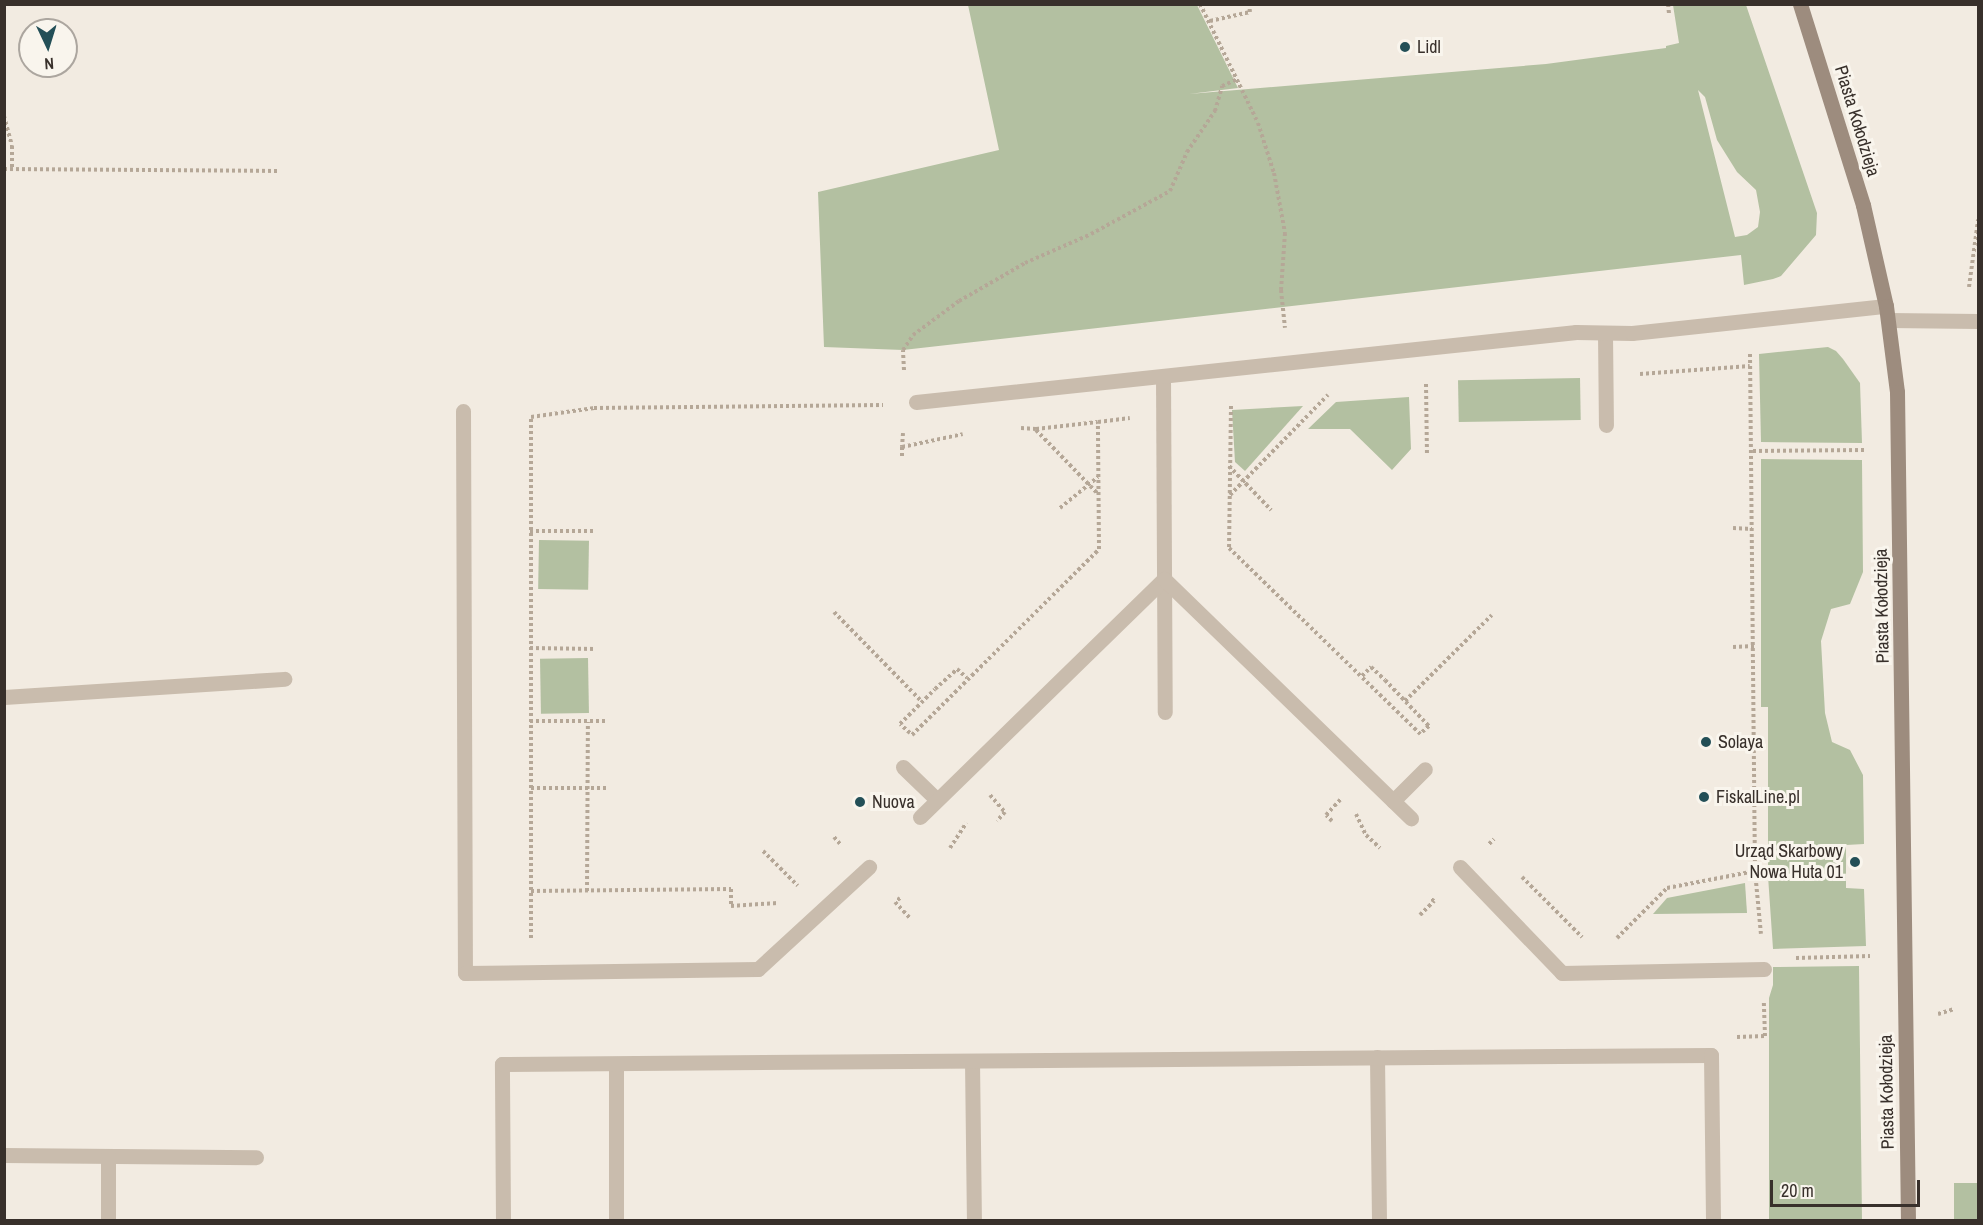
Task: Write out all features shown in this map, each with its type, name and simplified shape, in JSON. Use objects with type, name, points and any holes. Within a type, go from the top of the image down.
[{"type":"street","name":"Piasta Kołodzieja","points":[[1800,4],[1863,205],[1887,313],[1897,392],[1908,1221]]},
{"type":"street","points":[[916,402],[1576,332],[1632,333],[1887,313],[1978,321]]},
{"type":"street","points":[[1605,334],[1606,425]]},
{"type":"street","points":[[1163,377],[1165,712]]},
{"type":"street","points":[[463,411],[465,973],[758,969],[869,867]]},
{"type":"street","points":[[920,817],[1164,579]]},
{"type":"street","points":[[1164,579],[1411,818]]},
{"type":"street","points":[[4,697],[284,679]]},
{"type":"street","points":[[906,771],[937,800]]},
{"type":"street","points":[[1393,801],[1422,772]]},
{"type":"street","points":[[1460,867],[1562,973],[1763,964]]},
{"type":"street","points":[[503,1221],[502,1064],[1711,1055],[1713,1221]]},
{"type":"street","points":[[1377,1057],[1379,1221]]},
{"type":"street","points":[[972,1061],[974,1221]]},
{"type":"street","points":[[616,1064],[616,1221]]},
{"type":"street","points":[[4,1155],[256,1157]]},
{"type":"street","points":[[108,1156],[108,1221]]},
{"type":"path","points":[[1200,4],[1258,123],[1280,200],[1285,233],[1281,290],[1283,308]]},
{"type":"path","points":[[1210,21],[1250,12],[1249,4]]},
{"type":"path","points":[[1668,4],[1669,14]]},
{"type":"path","points":[[903,350],[913,335],[959,301],[1025,263],[1091,234],[1170,191],[1187,152],[1215,111],[1222,86],[1238,79]]},
{"type":"path","points":[[4,116],[12,146],[12,169]]},
{"type":"path","points":[[4,169],[277,171]]},
{"type":"path","points":[[1969,288],[1978,220]]},
{"type":"path","points":[[1711,1055],[1731,1037],[1765,1036],[1763,964],[1755,871],[1753,451],[1750,366],[1750,354],[1759,347]]},
{"type":"path","points":[[1606,371],[1627,375],[1750,366]]},
{"type":"path","points":[[1415,385],[1438,382]]},
{"type":"path","points":[[1426,384],[1427,456]]},
{"type":"path","points":[[1317,396],[1339,393]]},
{"type":"path","points":[[1229,496],[1328,395]]},
{"type":"path","points":[[531,972],[531,417],[594,408],[893,405]]},
{"type":"path","points":[[1240,405],[1229,406],[1229,548],[1421,733]]},
{"type":"path","points":[[1013,428],[1036,429],[1164,414]]},
{"type":"path","points":[[911,734],[1099,549],[1098,422]]},
{"type":"path","points":[[902,456],[903,426]]},
{"type":"path","points":[[1036,429],[1098,494]]},
{"type":"path","points":[[902,447],[970,433]]},
{"type":"path","points":[[1753,451],[1869,450]]},
{"type":"path","points":[[1229,466],[1271,510]]},
{"type":"path","points":[[1060,508],[1098,477]]},
{"type":"path","points":[[1733,528],[1752,529]]},
{"type":"path","points":[[530,531],[596,531]]},
{"type":"path","points":[[834,612],[922,702]]},
{"type":"path","points":[[1405,701],[1492,615]]},
{"type":"path","points":[[1733,647],[1754,646]]},
{"type":"path","points":[[530,648],[596,649]]},
{"type":"path","points":[[1362,676],[1371,667],[1429,726],[1400,754],[1422,772]]},
{"type":"path","points":[[906,771],[930,753],[900,724],[957,669],[968,678]]},
{"type":"path","points":[[530,721],[607,722]]},
{"type":"path","points":[[587,891],[588,722]]},
{"type":"path","points":[[531,788],[606,788]]},
{"type":"path","points":[[987,792],[1005,812],[997,821]]},
{"type":"path","points":[[1332,821],[1326,815],[1346,794]]},
{"type":"path","points":[[831,852],[842,842],[834,837]]},
{"type":"path","points":[[1494,839],[1487,842],[1497,852]]},
{"type":"path","points":[[763,851],[798,886]]},
{"type":"path","points":[[1608,946],[1667,888],[1755,871]]},
{"type":"path","points":[[1521,876],[1584,939]]},
{"type":"path","points":[[792,892],[806,877]]},
{"type":"path","points":[[531,891],[730,889],[731,906],[779,903],[786,897]]},
{"type":"path","points":[[900,898],[895,902],[910,918]]},
{"type":"path","points":[[1420,915],[1434,902],[1430,898]]},
{"type":"path","points":[[1763,964],[1872,956]]},
{"type":"path","points":[[1931,1016],[1954,1010]]},
{"type":"green space","points":[[968,5],[1197,5],[1238,88],[1189,94],[1546,64],[1666,48],[1666,46],[1679,43],[1673,5],[1746,5],[1817,213],[1816,235],[1781,276],[1744,285],[1741,255],[903,350],[824,347],[818,192],[999,150]],"holes":[[[1698,90],[1705,97],[1717,140],[1737,172],[1756,190],[1760,212],[1758,227],[1747,235],[1735,237]]]},
{"type":"green space","points":[[1828,347],[1836,351],[1860,383],[1862,443],[1761,442],[1759,354]]},
{"type":"green space","points":[[1580,378],[1581,420],[1459,422],[1458,380]]},
{"type":"green space","points":[[1409,397],[1411,449],[1392,470],[1350,429],[1308,429],[1336,402]]},
{"type":"green space","points":[[1303,406],[1245,471],[1235,462],[1232,410]]},
{"type":"green space","points":[[1761,459],[1862,460],[1863,572],[1850,604],[1831,609],[1821,641],[1825,713],[1832,742],[1850,750],[1863,775],[1864,844],[1846,845],[1846,888],[1864,889],[1866,946],[1773,949],[1768,876],[1768,707],[1761,707]]},
{"type":"green space","points":[[539,540],[589,541],[588,590],[538,589]]},
{"type":"green space","points":[[588,658],[589,713],[541,714],[540,659]]},
{"type":"green space","points":[[1745,883],[1747,913],[1653,914],[1667,898]]},
{"type":"green space","points":[[1859,966],[1862,1220],[1769,1220],[1769,998],[1773,985],[1773,967]]},
{"type":"green space","points":[[1954,1183],[1978,1183],[1978,1220],[1954,1220]]},
{"type":"place","name":"Lidl","points":[[1405,47]]},
{"type":"place","name":"Solaya","points":[[1706,742]]},
{"type":"place","name":"FiskalLine.pl","points":[[1704,797]]},
{"type":"place","name":"Nuova","points":[[860,802]]},
{"type":"place","name":"Urząd Skarbowy Nowa Huta 01","points":[[1855,862]]}]
